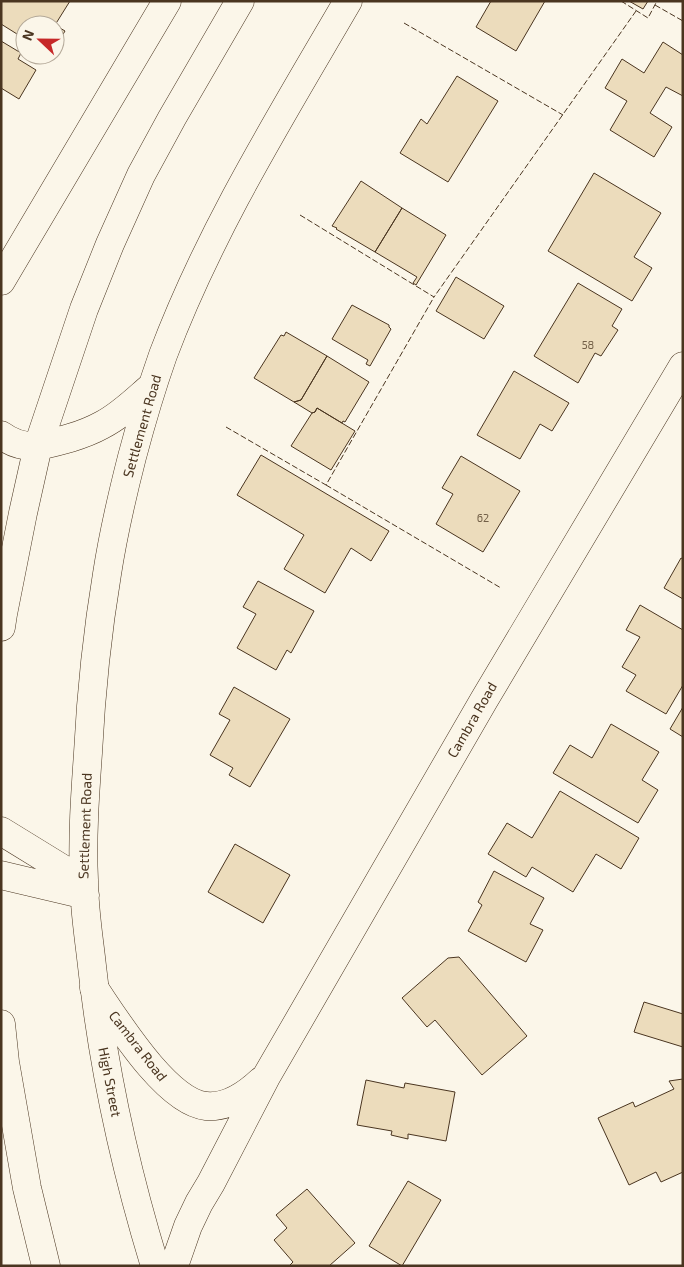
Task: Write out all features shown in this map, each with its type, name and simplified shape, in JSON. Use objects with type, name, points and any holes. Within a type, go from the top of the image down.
[{"type":"main road","points":[[1,281],[167,1]]},
{"type":"main road","points":[[2,619],[38,446],[84,309],[114,235],[141,176],[240,1]]},
{"type":"main road","name":"Settlement Road","points":[[84,889],[84,818],[95,657],[107,574],[122,497],[152,387],[164,351],[204,258],[236,196],[348,1]]},
{"type":"main road","name":"Cambra Road","points":[[174,1266],[179,1248],[199,1203],[266,1077],[484,700],[683,366]]},
{"type":"main road","points":[[1,435],[19,445],[38,446],[68,439],[103,425],[152,387]]},
{"type":"main road","points":[[1,831],[84,889]]},
{"type":"main road","points":[[1,875],[84,889]]},
{"type":"main road","name":"High Street","points":[[84,889],[94,988],[109,1086],[143,1228],[155,1266]]},
{"type":"main road","name":"Cambra Road","points":[[94,988],[131,1042],[171,1088],[189,1100],[205,1106],[226,1104],[242,1096],[266,1077]]},
{"type":"main road","points":[[1,1024],[5,1062],[27,1188],[46,1266]]},
{"type":"building","points":[[1,1],[70,1],[61,15],[15,15],[15,33],[1,24]]},
{"type":"building","points":[[491,1],[545,1],[516,51],[476,27]]},
{"type":"building","points":[[629,1],[648,1],[643,9]]},
{"type":"building","points":[[1,41],[15,49],[15,65],[28,65],[36,70],[19,99],[1,88]]},
{"type":"building","points":[[663,42],[683,55],[683,96],[666,87],[650,113],[672,127],[654,157],[610,130],[627,101],[605,88],[622,59],[644,73]]},
{"type":"building","points":[[457,76],[498,101],[448,182],[400,153],[421,119],[427,124]]},
{"type":"building","points":[[594,173],[661,213],[634,257],[652,268],[632,301],[548,251]]},
{"type":"building","points":[[361,181],[402,208],[375,252],[332,226]]},
{"type":"building","points":[[402,208],[446,235],[416,285],[413,283],[417,277],[375,252]]},
{"type":"building","points":[[456,277],[504,306],[484,339],[436,311]]},
{"type":"building","points":[[578,283],[622,309],[612,326],[618,330],[601,356],[595,353],[578,383],[534,356]]},
{"type":"building","points":[[352,305],[389,325],[391,329],[370,366],[366,364],[368,360],[332,339]]},
{"type":"building","points":[[286,332],[327,356],[301,400],[294,402],[254,378],[281,335],[284,336]]},
{"type":"building","points":[[327,356],[369,382],[345,422],[343,421],[342,423],[317,408],[312,413],[294,402],[301,400]]},
{"type":"building","points":[[514,371],[569,403],[552,431],[540,424],[520,459],[477,435]]},
{"type":"building","points":[[317,408],[355,431],[331,470],[291,446]]},
{"type":"building","points":[[261,455],[389,531],[371,561],[351,548],[325,593],[284,569],[304,535],[237,495]]},
{"type":"building","points":[[461,456],[520,491],[483,552],[436,524],[453,494],[442,488]]},
{"type":"building","points":[[681,558],[683,559],[683,599],[664,588]]},
{"type":"building","points":[[258,581],[314,611],[291,653],[287,650],[276,670],[237,648],[256,614],[243,607]]},
{"type":"building","points":[[640,605],[683,630],[683,685],[666,714],[626,691],[636,675],[622,667],[640,637],[626,630]]},
{"type":"building","points":[[234,687],[290,719],[250,787],[229,775],[233,768],[210,755],[230,720],[219,714]]},
{"type":"building","points":[[683,707],[683,737],[670,729]]},
{"type":"building","points":[[611,724],[659,752],[642,780],[658,790],[638,823],[553,773],[570,745],[592,758]]},
{"type":"building","points":[[560,791],[639,838],[621,869],[596,854],[573,892],[532,867],[526,877],[488,854],[507,823],[532,838]]},
{"type":"building","points":[[235,844],[290,875],[263,923],[208,892]]},
{"type":"building","points":[[494,871],[544,898],[530,924],[543,930],[526,962],[468,931],[482,905],[478,902]]},
{"type":"building","points":[[459,957],[527,1036],[482,1075],[435,1020],[427,1027],[402,998],[448,958]]},
{"type":"building","points":[[644,1002],[683,1014],[683,1047],[634,1032]]},
{"type":"building","points":[[683,1079],[683,1172],[661,1182],[656,1172],[629,1185],[598,1118],[633,1102],[635,1107],[674,1089],[669,1081]]},
{"type":"building","points":[[366,1080],[404,1088],[405,1083],[455,1092],[446,1141],[408,1134],[408,1139],[391,1135],[392,1131],[357,1125]]},
{"type":"building","points":[[408,1181],[441,1200],[402,1266],[369,1246]]},
{"type":"building","points":[[307,1189],[355,1243],[329,1266],[289,1266],[293,1262],[274,1240],[287,1228],[276,1215]]},
{"type":"fence","points":[[621,1],[648,18],[657,1]]},
{"type":"fence","points":[[655,5],[683,21]]},
{"type":"fence","points":[[300,215],[434,297],[636,11]]},
{"type":"fence","points":[[404,23],[563,115]]},
{"type":"fence","points":[[226,427],[326,485],[434,297]]},
{"type":"fence","points":[[326,485],[501,588]]}]
